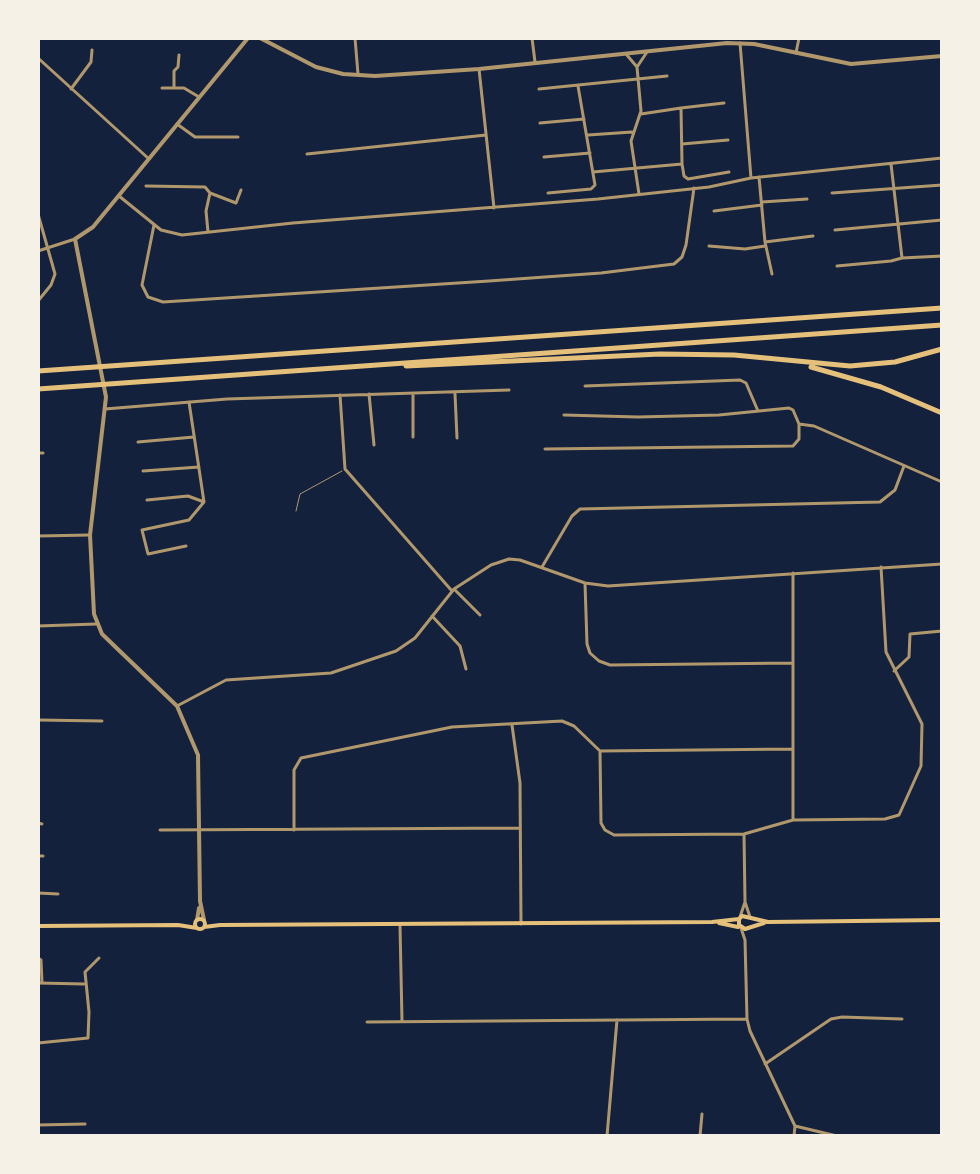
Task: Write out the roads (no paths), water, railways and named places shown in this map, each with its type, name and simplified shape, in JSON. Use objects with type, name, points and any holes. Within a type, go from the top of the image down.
[{"type":"highway","points":[[38,371],[942,308]]},
{"type":"highway","points":[[38,389],[942,325]]},
{"type":"highway","points":[[362,367],[660,354],[734,355],[833,366],[880,364],[942,349]]},
{"type":"highway","points":[[788,361],[872,384],[942,413]]},
{"type":"main road","points":[[178,925],[196,921],[220,925],[400,926],[712,922],[751,917],[768,922]]},
{"type":"main road","points":[[749,928],[751,917]]},
{"type":"main road","points":[[740,918],[741,928]]},
{"type":"main road","points":[[712,922],[749,928],[768,922],[942,920]]},
{"type":"main road","points":[[196,921],[197,928]]},
{"type":"main road","points":[[38,926],[178,925],[197,928],[204,923]]},
{"type":"street","points":[[38,251],[75,239],[93,227],[248,38]]},
{"type":"street","points":[[260,38],[316,67],[358,76],[479,69],[740,43],[863,65],[942,56]]},
{"type":"street","points":[[355,38],[358,76]]},
{"type":"street","points":[[532,38],[535,62]]},
{"type":"street","points":[[796,53],[799,38]]},
{"type":"street","points":[[740,43],[751,178]]},
{"type":"street","points":[[71,89],[91,62],[92,50]]},
{"type":"street","points":[[637,67],[647,52]]},
{"type":"street","points":[[626,54],[637,67],[641,114],[632,132],[639,194]]},
{"type":"street","points":[[174,88],[174,71],[178,67],[179,55]]},
{"type":"street","points":[[38,58],[149,159]]},
{"type":"street","points":[[479,69],[494,208]]},
{"type":"street","points":[[539,89],[667,76]]},
{"type":"street","points":[[548,193],[591,189],[595,185],[578,86]]},
{"type":"street","points":[[162,88],[189,89],[200,97]]},
{"type":"street","points":[[641,114],[724,103]]},
{"type":"street","points":[[681,108],[684,176],[688,179],[729,172]]},
{"type":"street","points":[[540,123],[584,119]]},
{"type":"street","points":[[177,124],[195,137],[238,137]]},
{"type":"street","points":[[588,135],[632,132]]},
{"type":"street","points":[[307,154],[486,135]]},
{"type":"street","points":[[682,144],[728,140]]},
{"type":"street","points":[[544,157],[590,153]]},
{"type":"street","points":[[119,195],[154,225],[166,233],[177,235],[639,194],[759,177],[942,158]]},
{"type":"street","points":[[593,172],[682,164]]},
{"type":"street","points":[[891,164],[902,258]]},
{"type":"street","points":[[759,177],[772,274]]},
{"type":"street","points":[[832,193],[942,185]]},
{"type":"street","points":[[146,186],[208,188],[208,232]]},
{"type":"street","points":[[154,225],[142,285],[148,297],[163,302],[489,281],[674,264],[682,257],[686,245],[694,188]]},
{"type":"street","points":[[210,193],[236,203],[241,190]]},
{"type":"street","points":[[714,211],[807,199]]},
{"type":"street","points":[[38,214],[49,248],[54,279],[38,301]]},
{"type":"street","points":[[835,230],[942,220]]},
{"type":"street","points":[[709,246],[745,249],[813,236]]},
{"type":"street","points":[[75,239],[105,393],[90,535],[96,624],[110,642],[177,706],[198,755],[200,901],[204,923]]},
{"type":"street","points":[[837,266],[942,256]]},
{"type":"street","points":[[585,386],[740,380],[746,383],[758,412]]},
{"type":"street","points":[[105,409],[189,402],[509,390]]},
{"type":"street","points":[[455,392],[457,438]]},
{"type":"street","points":[[413,393],[413,437]]},
{"type":"street","points":[[369,394],[374,445]]},
{"type":"street","points":[[340,395],[345,469],[453,590],[480,615]]},
{"type":"street","points":[[186,546],[148,554],[142,530],[184,522],[204,502],[189,402]]},
{"type":"street","points":[[545,449],[793,446],[799,442],[799,424],[791,409],[638,417],[564,415]]},
{"type":"street","points":[[799,424],[814,426],[942,482]]},
{"type":"street","points":[[138,442],[194,437]]},
{"type":"street","points":[[542,567],[572,516],[580,509],[880,502],[895,490],[904,466]]},
{"type":"street","points":[[143,471],[199,467]]},
{"type":"street","points":[[147,500],[179,496],[204,502]]},
{"type":"street","points":[[38,536],[90,535]]},
{"type":"street","points":[[177,706],[226,680],[316,675],[349,669],[405,647],[453,590],[491,565],[509,559],[585,583],[608,586],[942,564]]},
{"type":"street","points":[[600,751],[601,823],[609,833],[744,834],[793,820],[893,818],[904,809],[921,766],[922,724],[886,652],[881,567]]},
{"type":"street","points":[[793,573],[793,820]]},
{"type":"street","points":[[585,583],[587,644],[590,653],[599,661],[610,665],[793,663]]},
{"type":"street","points":[[432,616],[460,646],[466,669]]},
{"type":"street","points":[[38,626],[96,624]]},
{"type":"street","points":[[894,671],[909,657],[910,634],[942,631]]},
{"type":"street","points":[[38,720],[102,721]]},
{"type":"street","points":[[294,830],[294,770],[301,758],[452,727],[568,723],[600,751],[793,749]]},
{"type":"street","points":[[512,725],[519,772],[521,924]]},
{"type":"street","points":[[160,830],[520,828]]},
{"type":"street","points":[[740,918],[745,902],[744,834]]},
{"type":"street","points":[[38,893],[58,894]]},
{"type":"street","points":[[196,921],[200,901]]},
{"type":"street","points":[[745,902],[751,917]]},
{"type":"street","points":[[400,926],[402,1021]]},
{"type":"street","points":[[741,928],[745,940],[747,1019],[795,1126],[794,1136]]},
{"type":"street","points":[[745,940],[749,928]]},
{"type":"street","points":[[38,958],[41,960],[40,983],[84,984]]},
{"type":"street","points":[[38,1043],[88,1038],[85,972],[99,958]]},
{"type":"street","points":[[367,1022],[747,1019]]},
{"type":"street","points":[[765,1064],[831,1019],[902,1019]]},
{"type":"street","points":[[607,1136],[617,1020]]},
{"type":"street","points":[[700,1136],[702,1114]]},
{"type":"street","points":[[38,1125],[85,1124]]},
{"type":"street","points":[[795,1126],[837,1136]]},
{"type":"lane","points":[[296,511],[300,494],[345,469]]}]
